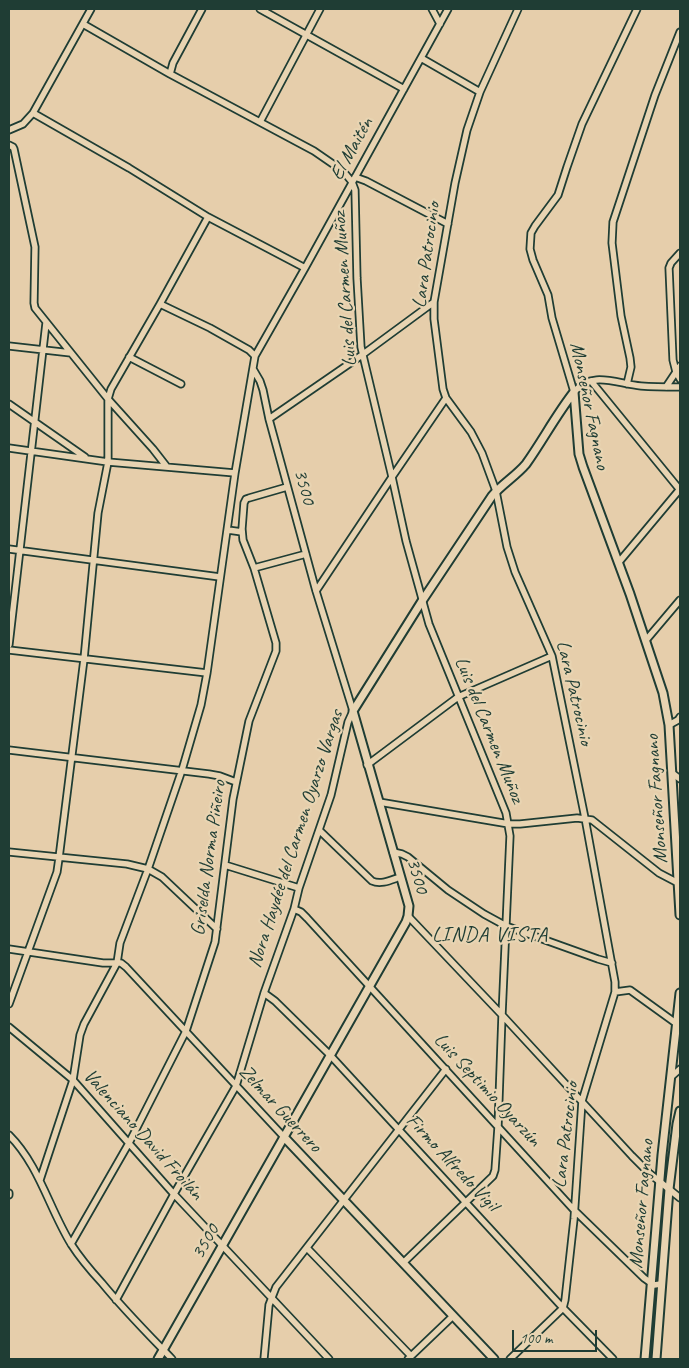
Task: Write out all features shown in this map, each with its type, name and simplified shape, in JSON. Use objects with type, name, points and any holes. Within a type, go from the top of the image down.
[{"type":"street","points":[[9,130],[23,124],[33,112],[91,9]]},
{"type":"street","points":[[170,74],[173,63],[202,9]]},
{"type":"street","points":[[260,9],[404,89]]},
{"type":"street","points":[[260,122],[320,9]]},
{"type":"street","points":[[432,9],[440,24]]},
{"type":"street","name":"El Maitén","points":[[255,356],[448,9]]},
{"type":"street","name":"Lara Patrocinio","points":[[518,9],[480,92],[467,130],[455,183],[434,302],[434,319],[443,389],[446,398],[477,443],[496,491],[507,546],[515,572],[552,656],[585,818],[615,982],[615,992],[582,1101],[574,1210],[563,1308]]},
{"type":"street","name":"Monseñor Fagnano","points":[[637,9],[582,124],[558,196],[531,233],[530,249],[548,295],[552,318],[574,392],[579,454],[664,693],[669,725],[680,883],[680,915]]},
{"type":"street","points":[[83,24],[170,74],[314,151],[354,179],[366,181],[448,224]]},
{"type":"street","points":[[627,384],[631,367],[621,316],[612,234],[614,222],[654,95],[680,32]]},
{"type":"street","points":[[421,58],[480,92]]},
{"type":"street","points":[[33,112],[208,217],[305,268]]},
{"type":"street","points":[[9,145],[14,149],[35,247],[34,303],[37,312],[108,399],[167,467]]},
{"type":"street","name":"Luis del Carmen Muñoz","points":[[354,179],[362,355],[406,541],[429,624],[506,812],[510,836],[495,1170],[492,1176],[403,1263]]},
{"type":"street","points":[[9,1004],[57,872],[84,659],[98,513],[108,462],[108,399],[111,389],[208,217]]},
{"type":"street","points":[[680,252],[669,268],[673,360],[678,369],[680,379]]},
{"type":"street","points":[[269,419],[362,355],[434,302]]},
{"type":"street","points":[[40,1180],[72,1080],[80,1035],[117,963],[120,943],[182,770],[201,706],[235,473],[255,356],[249,350],[210,328],[160,304]]},
{"type":"street","points":[[9,645],[46,322]]},
{"type":"street","points":[[9,346],[71,354]]},
{"type":"street","points":[[129,357],[181,384]]},
{"type":"street","name":"3500","points":[[158,1359],[406,922],[409,906],[316,591],[269,419],[263,390],[253,369]]},
{"type":"street","points":[[666,387],[678,369]]},
{"type":"street","points":[[574,392],[583,383],[600,380],[640,386],[680,387]]},
{"type":"street","points":[[591,381],[680,489],[619,562]]},
{"type":"street","name":"Nora Haydée del Carmen Oyarzo Vargas","points":[[116,1300],[236,1086],[264,993],[294,909],[318,830],[332,795],[352,711],[422,601],[496,491],[526,463],[560,410],[574,392]]},
{"type":"street","points":[[316,591],[446,398]]},
{"type":"street","points":[[9,404],[87,459]]},
{"type":"street","points":[[9,448],[108,462],[235,473]]},
{"type":"street","name":"Griselda Norma Piñeiro","points":[[71,1244],[129,1143],[186,1031],[215,942],[236,782],[250,721],[276,651],[276,643],[254,568],[243,540],[244,503],[246,499],[287,487]]},
{"type":"street","points":[[228,530],[242,532]]},
{"type":"street","points":[[9,549],[220,577]]},
{"type":"street","points":[[254,568],[306,554]]},
{"type":"street","points":[[646,639],[680,600]]},
{"type":"street","points":[[9,650],[207,673]]},
{"type":"street","points":[[367,765],[458,697],[552,656]]},
{"type":"street","points":[[669,725],[680,717]]},
{"type":"street","points":[[9,750],[182,770],[220,776],[236,782]]},
{"type":"street","points":[[672,774],[680,780]]},
{"type":"street","points":[[379,802],[509,824],[585,818],[592,820],[659,873],[680,883]]},
{"type":"street","points":[[318,830],[372,881],[376,883],[400,878]]},
{"type":"street","points":[[9,852],[127,864],[148,869],[162,877],[217,929]]},
{"type":"street","points":[[393,852],[408,857],[448,890],[506,926],[612,963]]},
{"type":"street","points":[[225,865],[299,888]]},
{"type":"street","name":"Luis Septimio Oyarzún","points":[[294,909],[301,912],[307,918],[574,1210],[644,1278],[654,1284],[661,1284]]},
{"type":"street","points":[[408,916],[632,1156],[680,1198]]},
{"type":"street","points":[[9,949],[103,963],[117,963]]},
{"type":"street","name":"Zelmar Guerrero","points":[[117,963],[121,963],[126,967],[494,1359]]},
{"type":"street","points":[[615,992],[630,990],[677,1024]]},
{"type":"street","name":"Firmo Alfredo Vigil","points":[[264,993],[275,1000],[330,1055],[563,1308],[613,1359]]},
{"type":"street","name":"Monseñor Fagnano","points":[[645,1359],[660,1182],[680,993]]},
{"type":"street","name":"Valenciano David Froilán","points":[[9,1028],[72,1080],[174,1194],[329,1359]]},
{"type":"street","points":[[671,1077],[680,1069]]},
{"type":"street","points":[[264,1359],[269,1305],[276,1287],[446,1070]]},
{"type":"street","name":"Monseñor Fagnano","points":[[656,1359],[669,1189],[680,1111]]},
{"type":"street","points":[[9,1135],[26,1154],[62,1229],[81,1259],[116,1300],[172,1359]]},
{"type":"street","points":[[307,1248],[410,1358],[453,1316]]},
{"type":"street","points":[[510,1359],[563,1308]]},
{"type":"district","name":"LINDA VISTA","points":[[490,935]]}]
